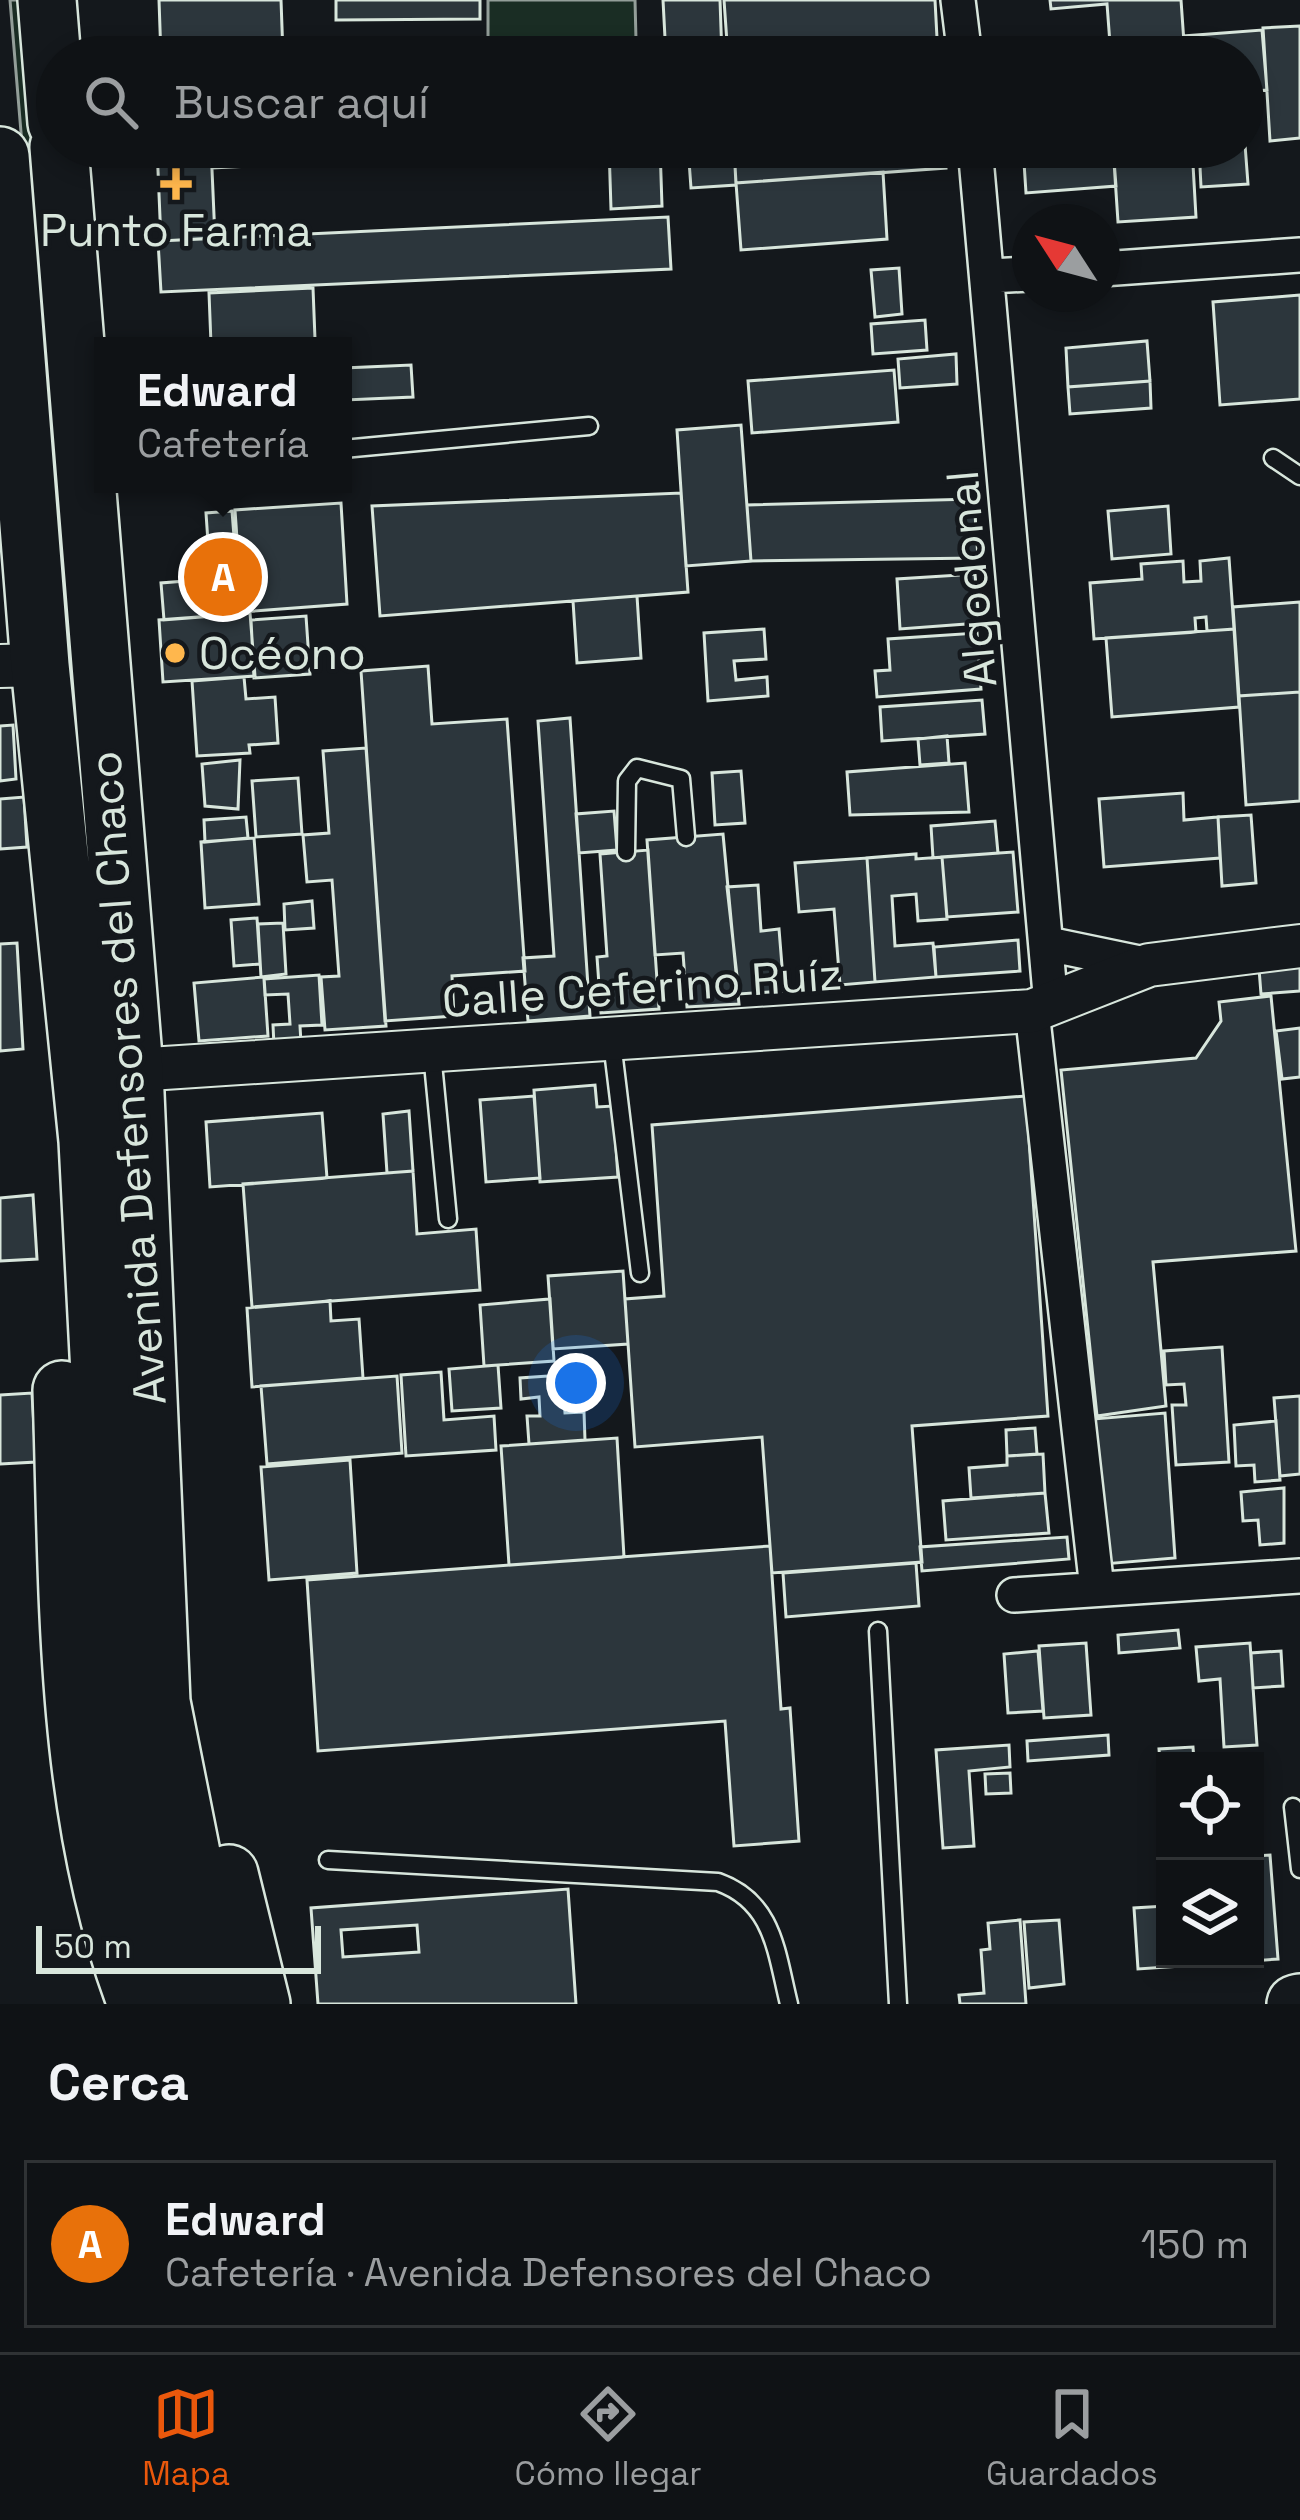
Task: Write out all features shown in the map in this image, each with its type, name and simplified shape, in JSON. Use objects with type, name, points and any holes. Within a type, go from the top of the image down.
[{"type":"highway","points":[[47,0],[50,36]]},
{"type":"highway","name":"Avenida Defensores del Chaco","points":[[0,157],[20,666],[116,1118],[161,1702],[209,1963],[248,2000]]},
{"type":"highway","name":"Avenida Defensores del Chaco","points":[[61,168],[94,473]]},
{"type":"highway","name":"Avenida Defensores del Chaco","points":[[95,493],[116,1118],[117,1703],[175,2004]]},
{"type":"highway","points":[[116,1118],[60,1211],[73,1697],[106,1900],[137,2004]]},
{"type":"street","points":[[958,0],[962,36]]},
{"type":"street","name":"Algodonal","points":[[977,168],[1048,944],[1041,1008],[1097,1589]]},
{"type":"street","points":[[1120,268],[1300,256]]},
{"type":"street","points":[[990,277],[1012,275]]},
{"type":"street","points":[[1048,944],[1149,965]]},
{"type":"street","name":"Calle Ceferino Ruíz","points":[[116,1118],[432,1052],[708,1021],[1041,1008],[1149,965],[1300,946]]},
{"type":"street","points":[[1014,1595],[1300,1576]]},
{"type":"lane","points":[[352,448],[589,426]]},
{"type":"lane","points":[[1273,458],[1300,476]]},
{"type":"lane","points":[[626,852],[627,781],[637,768],[681,779],[686,837]]},
{"type":"lane","points":[[624,1031],[640,1273]]},
{"type":"lane","points":[[432,1052],[448,1219]]},
{"type":"lane","points":[[878,1631],[898,2004]]},
{"type":"lane","points":[[1293,1807],[1300,1869]]},
{"type":"lane","points":[[328,1860],[718,1882],[737,1889],[766,1914],[789,2004]]},
{"type":"green space","points":[[10,0],[27,0],[108,1100],[61,615],[68,613],[61,613]]},
{"type":"green space","points":[[488,0],[635,0],[636,36],[488,36]]},
{"type":"building","points":[[159,0],[281,0],[282,36],[160,36]]},
{"type":"building","points":[[336,0],[480,0],[480,19],[336,20]]},
{"type":"building","points":[[663,0],[720,0],[721,36],[665,36]]},
{"type":"building","points":[[724,0],[935,0],[937,36],[727,36]]},
{"type":"building","points":[[1050,0],[1181,0],[1184,36],[1109,36],[1107,4],[1051,9]]},
{"type":"building","points":[[1300,26],[1300,138],[1270,141],[1263,28]]},
{"type":"building","points":[[1262,30],[1262,36],[1184,36]]},
{"type":"building","points":[[158,168],[212,168],[215,238],[161,241]]},
{"type":"building","points":[[610,168],[661,168],[662,206],[611,209]]},
{"type":"building","points":[[690,168],[735,168],[736,185],[691,188]]},
{"type":"building","points":[[735,168],[946,168],[736,183]]},
{"type":"building","points":[[1024,168],[1115,168],[1116,186],[1026,193]]},
{"type":"building","points":[[1114,168],[1193,168],[1196,217],[1120,222]]},
{"type":"building","points":[[1200,168],[1247,168],[1248,184],[1201,187]]},
{"type":"building","points":[[883,172],[887,239],[741,250],[736,183]]},
{"type":"building","points":[[668,217],[671,269],[161,292],[158,241]]},
{"type":"building","points":[[899,268],[902,314],[875,317],[871,270]]},
{"type":"building","points":[[313,288],[315,337],[211,337],[209,293]]},
{"type":"building","points":[[1300,295],[1300,399],[1220,405],[1213,302]]},
{"type":"building","points":[[925,320],[927,350],[873,354],[871,324]]},
{"type":"building","points":[[1147,341],[1150,381],[1068,387],[1066,348]]},
{"type":"building","points":[[956,354],[957,384],[900,388],[898,359]]},
{"type":"building","points":[[411,365],[413,397],[352,400],[352,368]]},
{"type":"building","points":[[894,370],[898,422],[752,433],[748,381]]},
{"type":"building","points":[[1150,381],[1151,408],[1070,414],[1068,387]]},
{"type":"building","points":[[741,425],[751,561],[686,566],[677,430]]},
{"type":"building","points":[[681,493],[688,592],[380,616],[372,506]]},
{"type":"building","points":[[974,499],[978,558],[751,561],[747,505]]},
{"type":"building","points":[[341,503],[347,604],[242,612],[235,510]]},
{"type":"building","points":[[1168,506],[1171,554],[1112,559],[1108,511]]},
{"type":"building","points":[[232,511],[240,614],[213,616],[206,513]]},
{"type":"building","points":[[1229,558],[1234,629],[1207,631],[1206,617],[1195,618],[1196,632],[1094,639],[1090,583],[1142,579],[1141,564],[1183,561],[1184,582],[1201,581],[1200,561]]},
{"type":"building","points":[[975,574],[979,623],[900,629],[897,579]]},
{"type":"building","points":[[211,579],[213,616],[164,620],[161,583]]},
{"type":"building","points":[[637,596],[641,658],[577,663],[573,601]]},
{"type":"building","points":[[1300,602],[1300,692],[1239,696],[1233,607]]},
{"type":"building","points":[[250,613],[255,676],[163,682],[159,620]]},
{"type":"building","points":[[306,616],[310,674],[254,678],[251,620]]},
{"type":"building","points":[[764,629],[766,659],[734,661],[736,680],[767,677],[768,696],[708,701],[704,633]]},
{"type":"building","points":[[1234,629],[1239,707],[1112,717],[1106,638]]},
{"type":"building","points":[[977,633],[981,689],[877,697],[875,671],[890,670],[888,639]]},
{"type":"building","points":[[428,666],[432,724],[507,719],[525,971],[452,976],[454,1016],[385,1021],[361,671]]},
{"type":"building","points":[[244,677],[246,699],[275,697],[278,743],[249,745],[250,753],[197,756],[192,681]]},
{"type":"building","points":[[1300,692],[1300,801],[1246,805],[1239,696]]},
{"type":"building","points":[[982,700],[985,734],[882,741],[880,707]]},
{"type":"building","points":[[570,718],[590,1016],[528,1021],[523,958],[554,956],[538,721]]},
{"type":"building","points":[[13,725],[16,779],[0,781],[0,726]]},
{"type":"building","points":[[947,736],[949,763],[920,765],[918,739]]},
{"type":"building","points":[[366,748],[386,1026],[325,1030],[321,977],[339,976],[332,880],[307,882],[303,835],[329,833],[323,751]]},
{"type":"building","points":[[240,760],[238,809],[205,806],[202,764]]},
{"type":"building","points":[[965,763],[969,812],[850,815],[847,772]]},
{"type":"building","points":[[741,771],[745,823],[715,825],[712,773]]},
{"type":"building","points":[[298,778],[302,834],[256,837],[252,781]]},
{"type":"building","points":[[1183,793],[1184,820],[1218,817],[1220,858],[1104,867],[1099,799]]},
{"type":"building","points":[[24,797],[27,847],[0,849],[0,799]]},
{"type":"building","points":[[614,811],[617,850],[579,853],[576,814]]},
{"type":"building","points":[[1251,815],[1256,883],[1222,886],[1218,817]]},
{"type":"building","points":[[246,817],[248,838],[205,842],[204,820]]},
{"type":"building","points":[[995,821],[998,853],[933,858],[931,826]]},
{"type":"building","points":[[723,834],[739,1004],[687,1007],[683,953],[655,955],[647,840]]},
{"type":"building","points":[[254,838],[259,904],[205,908],[201,842]]},
{"type":"building","points":[[648,850],[659,1009],[601,1013],[597,957],[607,956],[600,854]]},
{"type":"building","points":[[1013,852],[1018,912],[947,917],[942,857]]},
{"type":"building","points":[[916,854],[916,859],[942,857],[947,919],[918,921],[916,894],[892,896],[895,946],[933,943],[936,977],[875,982],[867,858]]},
{"type":"building","points":[[867,858],[875,982],[840,985],[834,909],[799,912],[795,863]]},
{"type":"building","points":[[758,885],[761,931],[779,929],[784,991],[739,994],[727,887]]},
{"type":"building","points":[[312,901],[314,928],[285,930],[284,904]]},
{"type":"building","points":[[257,918],[260,964],[234,966],[231,920]]},
{"type":"building","points":[[283,923],[286,974],[261,977],[258,924]]},
{"type":"building","points":[[1018,940],[1020,971],[936,977],[934,947]]},
{"type":"building","points":[[17,943],[23,1049],[0,1051],[0,944]]},
{"type":"building","points":[[1300,953],[1300,991],[1261,994],[1258,956]]},
{"type":"building","points":[[319,975],[322,1025],[300,1026],[301,1043],[274,1046],[273,1025],[290,1024],[288,994],[265,995],[264,979]]},
{"type":"building","points":[[264,977],[268,1036],[199,1041],[194,983]]},
{"type":"building","points":[[1271,996],[1296,1251],[1153,1262],[1166,1406],[1097,1416],[1061,1070],[1196,1058],[1221,1021],[1219,1002]]},
{"type":"building","points":[[1300,1028],[1300,1077],[1282,1079],[1276,1031]]},
{"type":"building","points":[[595,1085],[597,1107],[613,1106],[618,1177],[540,1182],[534,1090]]},
{"type":"building","points":[[534,1096],[540,1178],[486,1182],[480,1100]]},
{"type":"building","points":[[1026,1096],[1048,1416],[912,1426],[922,1562],[772,1573],[762,1437],[635,1447],[625,1299],[664,1296],[652,1125]]},
{"type":"building","points":[[409,1111],[413,1171],[387,1173],[383,1114]]},
{"type":"building","points":[[322,1113],[327,1178],[210,1187],[206,1122]]},
{"type":"building","points":[[413,1171],[417,1234],[476,1229],[480,1290],[252,1307],[243,1184]]},
{"type":"building","points":[[33,1195],[37,1259],[0,1261],[0,1198]]},
{"type":"building","points":[[623,1271],[628,1344],[553,1349],[548,1276]]},
{"type":"building","points":[[550,1299],[554,1361],[484,1366],[480,1305]]},
{"type":"building","points":[[330,1301],[331,1321],[359,1319],[363,1378],[252,1387],[247,1308]]},
{"type":"building","points":[[1222,1347],[1229,1462],[1176,1465],[1172,1405],[1186,1405],[1184,1384],[1166,1385],[1164,1351]]},
{"type":"building","points":[[498,1365],[501,1408],[452,1411],[449,1369]]},
{"type":"building","points":[[441,1372],[444,1420],[494,1416],[496,1450],[406,1456],[401,1375]]},
{"type":"building","points":[[562,1375],[565,1413],[584,1412],[585,1440],[529,1444],[527,1416],[540,1416],[539,1397],[521,1399],[520,1378]]},
{"type":"building","points":[[397,1376],[402,1453],[267,1464],[261,1386]]},
{"type":"building","points":[[32,1393],[36,1462],[0,1464],[0,1395]]},
{"type":"building","points":[[1300,1396],[1300,1474],[1280,1476],[1274,1398]]},
{"type":"building","points":[[1165,1413],[1175,1558],[1104,1564],[1093,1419]]},
{"type":"building","points":[[1276,1421],[1280,1480],[1255,1482],[1254,1465],[1236,1466],[1234,1425]]},
{"type":"building","points":[[1035,1428],[1037,1454],[1007,1456],[1006,1430]]},
{"type":"building","points":[[617,1438],[624,1557],[509,1565],[501,1446]]},
{"type":"building","points":[[1043,1454],[1045,1493],[971,1498],[969,1468],[1007,1465],[1007,1456]]},
{"type":"building","points":[[350,1460],[357,1573],[269,1580],[261,1467]]},
{"type":"building","points":[[1284,1488],[1284,1543],[1260,1545],[1258,1520],[1243,1521],[1241,1492]]},
{"type":"building","points":[[1045,1493],[1049,1533],[946,1540],[943,1501]]},
{"type":"building","points":[[1067,1537],[1069,1559],[922,1571],[920,1547]]},
{"type":"building","points":[[770,1546],[781,1709],[790,1708],[799,1841],[734,1846],[725,1721],[318,1751],[307,1580]]},
{"type":"building","points":[[916,1563],[919,1606],[786,1617],[783,1573]]},
{"type":"building","points":[[1178,1630],[1180,1648],[1119,1653],[1118,1635]]},
{"type":"building","points":[[1086,1643],[1091,1715],[1044,1718],[1039,1646]]},
{"type":"building","points":[[1250,1643],[1257,1745],[1224,1747],[1220,1679],[1199,1681],[1196,1647]]},
{"type":"building","points":[[1038,1651],[1043,1711],[1008,1713],[1004,1654]]},
{"type":"building","points":[[1281,1651],[1283,1686],[1253,1688],[1251,1653]]},
{"type":"building","points":[[1108,1735],[1109,1755],[1028,1761],[1027,1741]]},
{"type":"building","points":[[1009,1745],[1010,1767],[969,1771],[974,1846],[943,1848],[936,1750]]},
{"type":"building","points":[[1193,1747],[1193,1752],[1159,1752]]},
{"type":"building","points":[[1010,1773],[1011,1793],[986,1794],[985,1774]]},
{"type":"building","points":[[1270,1855],[1278,1959],[1264,1960],[1264,1860]]},
{"type":"building","points":[[568,1889],[576,2004],[318,2004],[311,1908]],"holes":[[[417,1925],[419,1952],[343,1957],[341,1930]]]},
{"type":"building","points":[[1156,1907],[1156,1968],[1138,1969],[1134,1908]]},
{"type":"building","points":[[1020,1920],[1026,2004],[960,2004],[959,1995],[984,1993],[981,1950],[990,1949],[988,1923]]},
{"type":"building","points":[[1059,1920],[1064,1984],[1029,1988],[1024,1922]]},
{"type":"place","name":"Punto Farma","points":[[176,184]]},
{"type":"place","name":"Edward","points":[[223,577]]},
{"type":"place","name":"Océono","points":[[175,653]]}]
